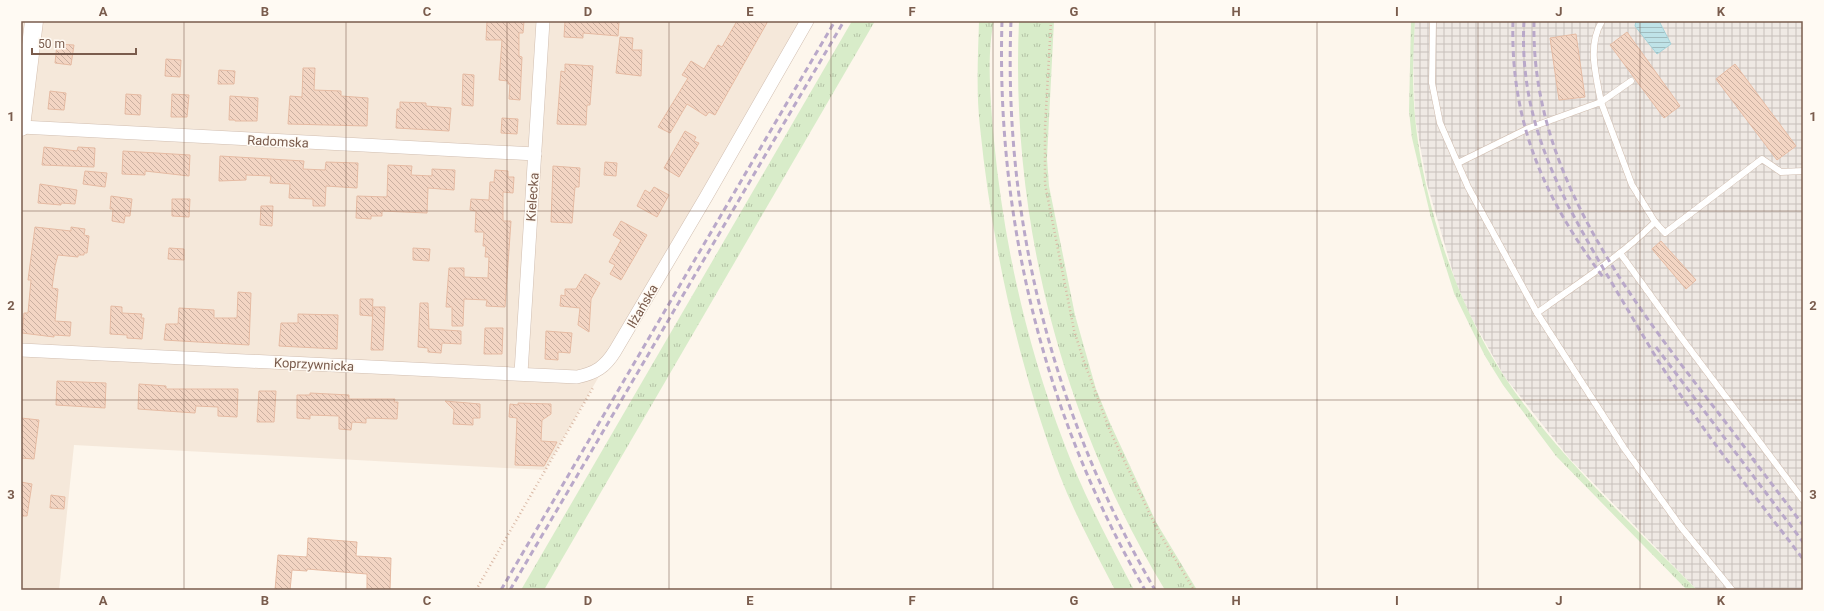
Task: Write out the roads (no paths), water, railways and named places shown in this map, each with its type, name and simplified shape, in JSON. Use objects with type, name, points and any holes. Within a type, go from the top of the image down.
[{"type":"street","points":[[21,127],[34,21]]},
{"type":"street","name":"Kielecka","points":[[521,373],[543,21]]},
{"type":"street","name":"Iłżańska","points":[[605,366],[706,197],[807,21]]},
{"type":"street","name":"Radomska","points":[[21,127],[535,154]]},
{"type":"street","name":"Koprzywnicka","points":[[21,350],[521,373],[577,377],[592,373],[605,366]]},
{"type":"lane","points":[[1434,21],[1432,83],[1440,123],[1468,187],[1537,313],[1624,448],[1681,527],[1732,590]]},
{"type":"lane","points":[[1602,21],[1596,31],[1593,62],[1601,102],[1632,185],[1655,222],[1665,233],[1762,159],[1781,172],[1803,171]]},
{"type":"lane","points":[[1458,163],[1529,128],[1601,102],[1631,81]]},
{"type":"lane","points":[[1537,313],[1620,253],[1655,222]]},
{"type":"lane","points":[[1620,253],[1680,336],[1803,500]]},
{"type":"water","points":[[1636,21],[1659,21],[1671,44],[1657,54],[1635,26]]},
{"type":"railway","points":[[501,590],[835,21]]},
{"type":"railway","points":[[510,590],[844,21]]},
{"type":"railway","points":[[1002,21],[1002,96],[1008,170],[1018,243],[1034,316],[1054,387],[1080,456],[1110,524],[1145,590]]},
{"type":"railway","points":[[1011,21],[1011,96],[1016,170],[1026,243],[1042,316],[1063,387],[1089,456],[1119,524],[1155,590]]},
{"type":"railway","points":[[1513,21],[1514,58],[1518,92],[1525,126],[1535,157],[1548,188],[1564,218],[1603,277]]},
{"type":"railway","points":[[1524,21],[1524,60],[1529,97],[1538,132],[1550,165],[1581,230],[1650,348],[1675,387],[1727,461],[1803,559]]},
{"type":"railway","points":[[1534,21],[1538,84],[1553,144],[1577,202],[1607,257],[1641,310],[1755,461]]},
{"type":"railway","points":[[1656,347],[1803,542]]},
{"type":"railway","points":[[1752,458],[1803,525]]}]
